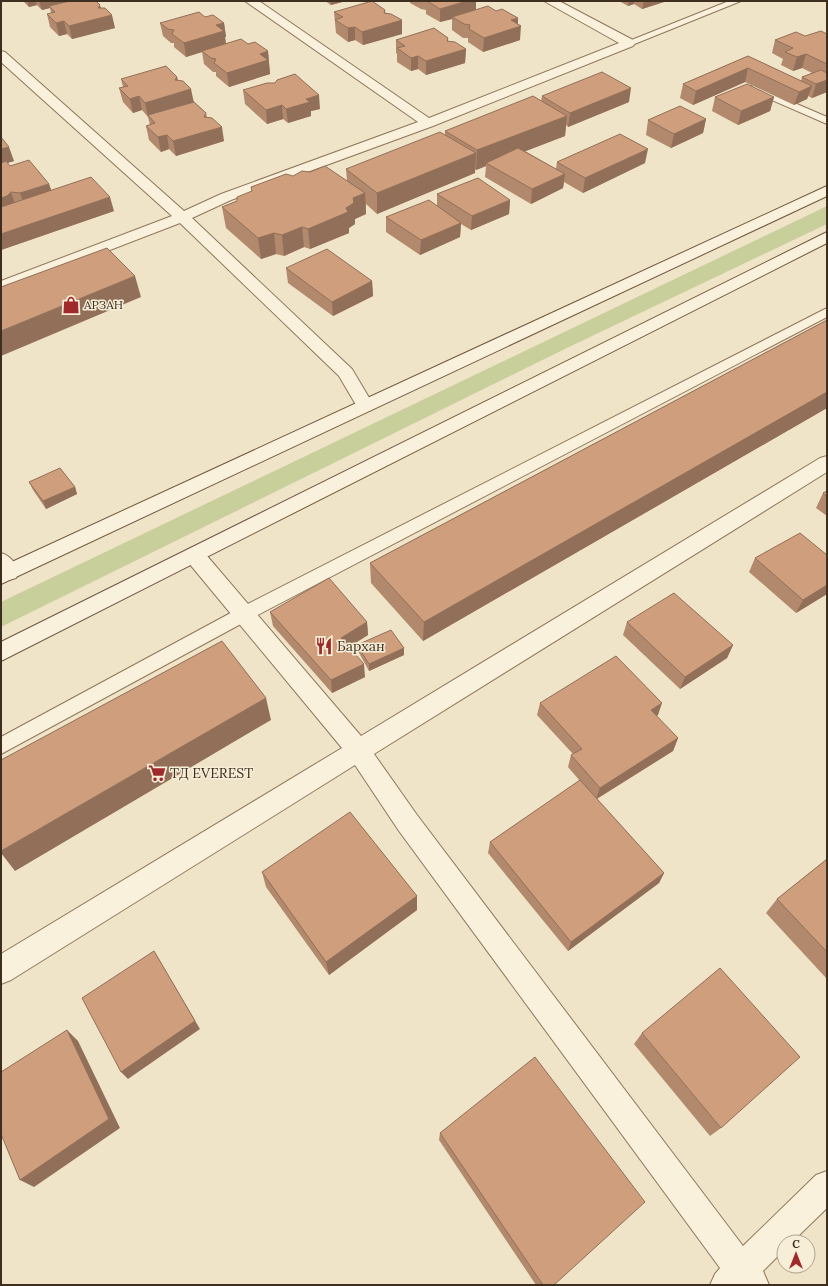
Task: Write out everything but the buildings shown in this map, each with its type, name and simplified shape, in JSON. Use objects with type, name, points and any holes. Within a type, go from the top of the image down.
[{"type":"street","points":[[251,1],[428,124]]},
{"type":"street","points":[[550,1],[629,43]]},
{"type":"street","points":[[1,287],[182,217],[226,197],[428,124],[629,43]]},
{"type":"street","points":[[1,55],[182,217],[346,373],[365,406]]},
{"type":"street","points":[[4,569],[365,406],[827,190]]},
{"type":"street","points":[[1,652],[195,556],[827,237]]},
{"type":"street","points":[[1,970],[827,463]]},
{"type":"street","points":[[195,556],[359,751],[408,823],[740,1280],[827,1186]]},
{"type":"lane","points":[[629,43],[737,1]]},
{"type":"lane","points":[[750,86],[827,121]]},
{"type":"lane","points":[[1,746],[244,614],[827,312]]},
{"type":"green space","points":[[827,206],[827,224],[569,347],[1,627],[1,602]]},
{"type":"place","name":"АРЗАН","points":[[71,305]]},
{"type":"place","name":"Бархан","points":[[324,646]]},
{"type":"place","name":"ТД EVEREST","points":[[157,773]]}]
